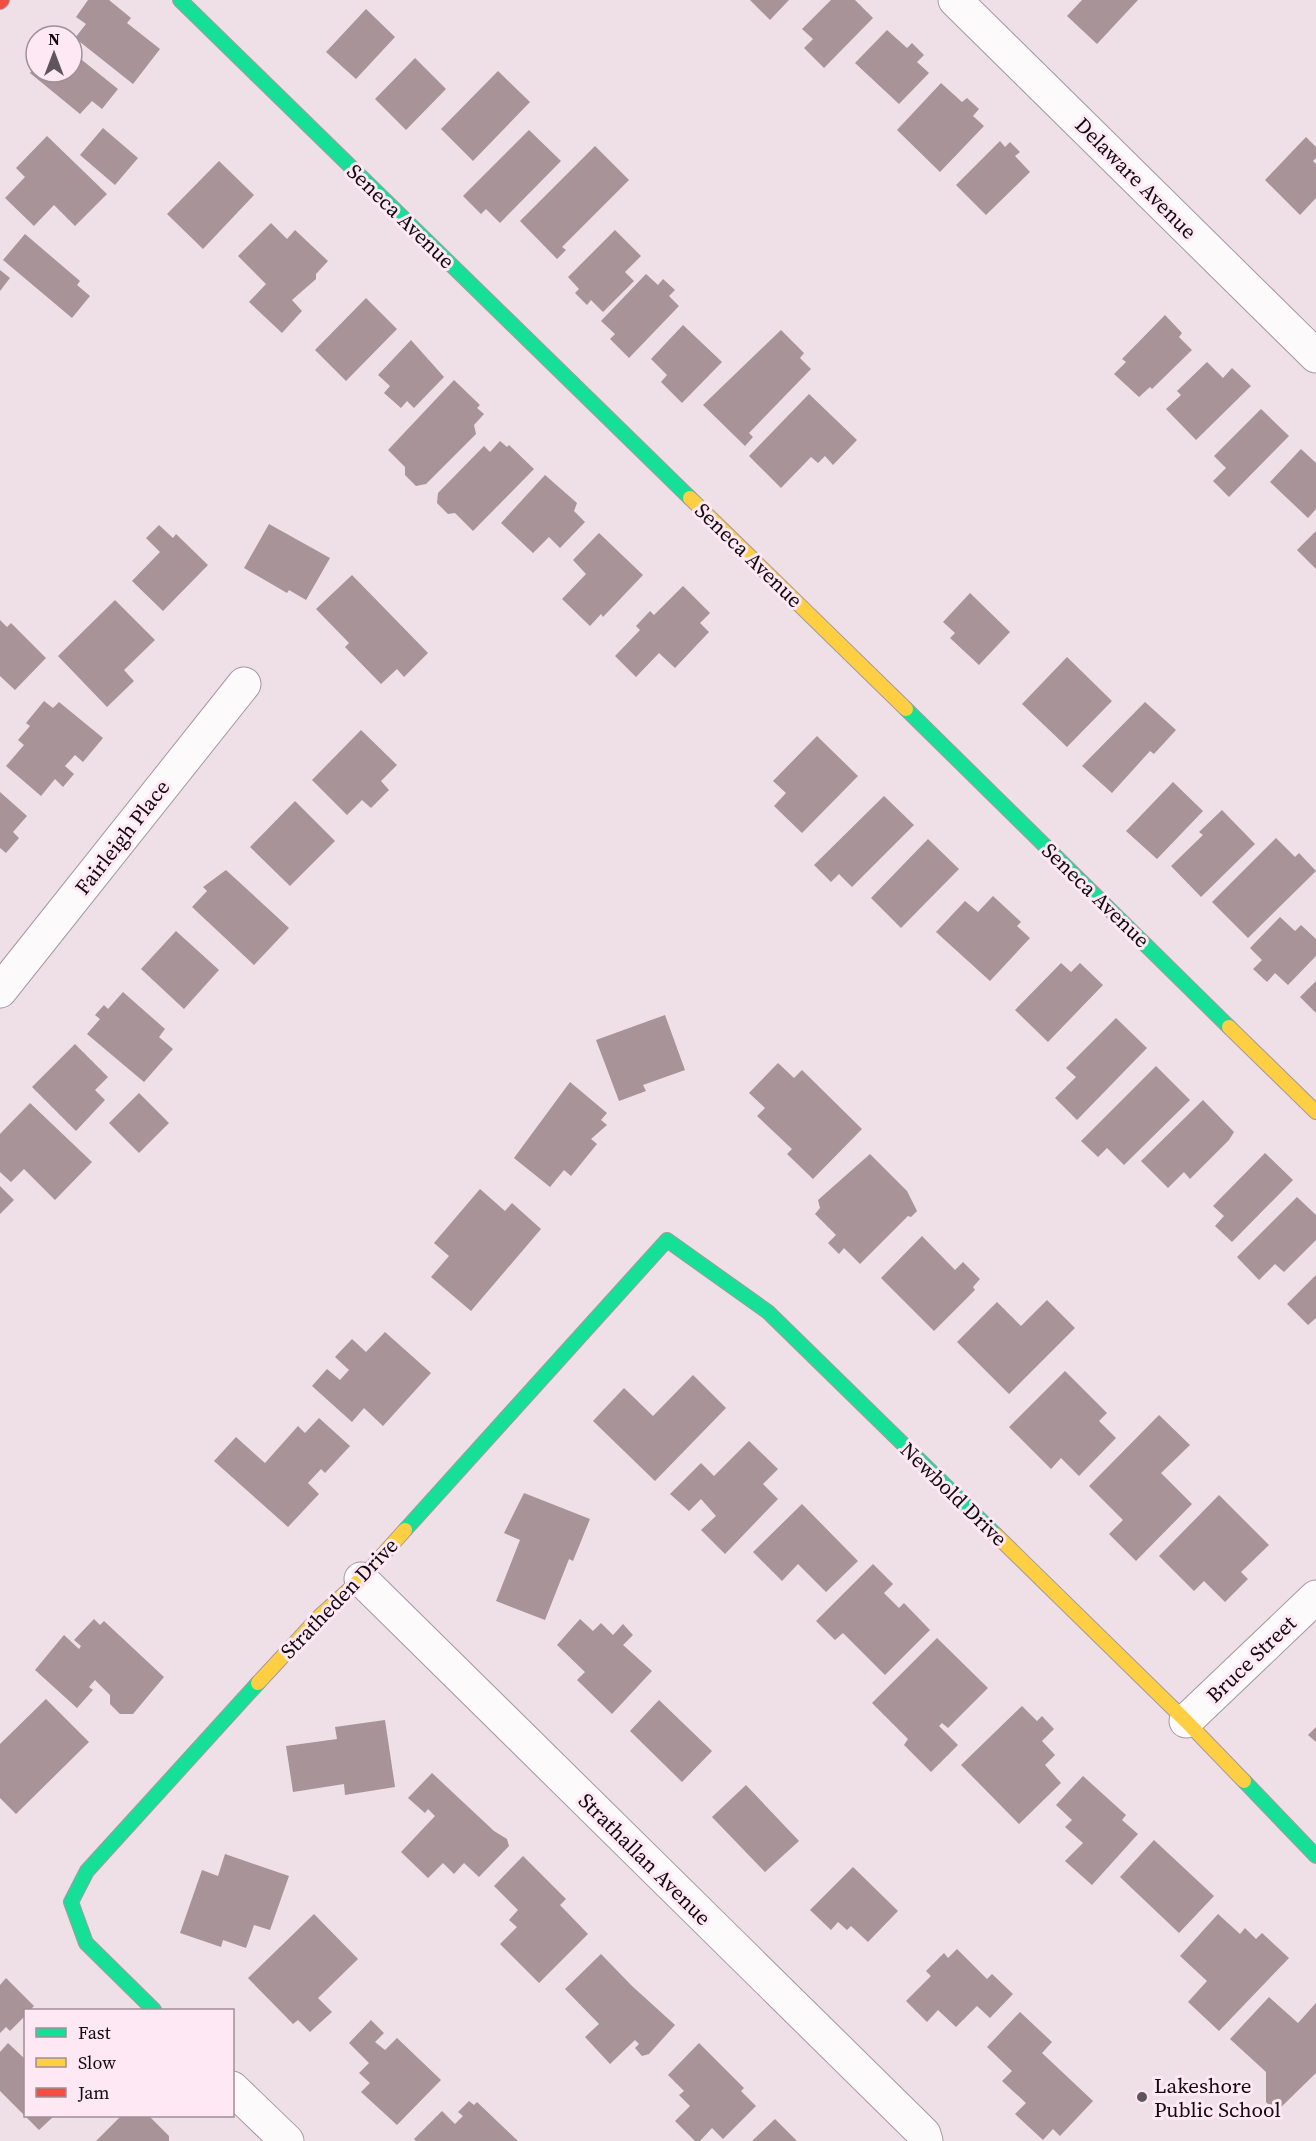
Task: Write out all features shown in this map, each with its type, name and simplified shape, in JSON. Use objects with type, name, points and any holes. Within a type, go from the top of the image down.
[{"type":"street","name":"Seneca Avenue","points":[[180,0],[1316,1112]]},
{"type":"street","name":"Delaware Avenue","points":[[955,0],[1316,356]]},
{"type":"street","name":"Fairleigh Place","points":[[0,991],[244,684]]},
{"type":"street","name":"Stratheden Drive","points":[[153,2009],[86,1943],[71,1902],[87,1871],[320,1616],[361,1579],[667,1240],[716,1275]]},
{"type":"street","name":"Newbold Drive","points":[[716,1275],[768,1312],[1186,1721],[1316,1856]]},
{"type":"street","name":"Strathallan Avenue","points":[[361,1579],[924,2134],[926,2141]]},
{"type":"street","name":"Bruce Street","points":[[1186,1721],[1316,1597]]},
{"type":"street","points":[[234,2090],[287,2141]]},
{"type":"building","points":[[88,0],[109,0],[131,18],[127,23],[160,49],[133,84],[84,45],[86,24],[76,17]]},
{"type":"building","points":[[750,0],[789,0],[770,20]]},
{"type":"building","points":[[831,0],[855,0],[873,18],[824,68],[804,48],[813,39],[802,29]]},
{"type":"building","points":[[1082,0],[1138,0],[1097,44],[1067,16]]},
{"type":"building","points":[[366,9],[395,37],[356,79],[326,52]]},
{"type":"building","points":[[887,30],[907,48],[912,43],[924,55],[917,62],[929,73],[899,104],[855,63]]},
{"type":"building","points":[[415,58],[446,89],[406,130],[375,99]]},
{"type":"building","points":[[84,62],[118,89],[102,109],[92,101],[80,114],[43,84],[84,84]]},
{"type":"building","points":[[498,71],[530,102],[473,161],[441,129]]},
{"type":"building","points":[[941,83],[962,102],[967,98],[979,109],[973,116],[984,126],[940,172],[897,130]]},
{"type":"building","points":[[103,128],[138,158],[115,185],[80,155]]},
{"type":"building","points":[[529,130],[561,161],[500,223],[486,209],[481,214],[463,196]]},
{"type":"building","points":[[47,136],[107,194],[75,226],[54,205],[34,226],[5,198],[25,177],[16,168]]},
{"type":"building","points":[[1306,137],[1316,147],[1316,158],[1313,161],[1316,164],[1316,198],[1300,215],[1265,180]]},
{"type":"building","points":[[1000,141],[1005,147],[1010,142],[1020,152],[1015,156],[1030,172],[986,215],[956,185]]},
{"type":"building","points":[[595,146],[629,180],[562,247],[566,250],[557,259],[520,221]]},
{"type":"building","points":[[219,161],[254,195],[203,249],[167,214]]},
{"type":"building","points":[[271,223],[287,239],[295,230],[328,261],[316,274],[316,279],[292,300],[302,311],[282,333],[249,302],[266,284],[238,256]]},
{"type":"building","points":[[615,230],[641,256],[625,272],[634,281],[603,312],[591,300],[587,305],[575,293],[579,289],[568,277]]},
{"type":"building","points":[[25,234],[80,281],[77,285],[90,296],[72,318],[3,260]]},
{"type":"building","points":[[0,270],[10,278],[0,291]]},
{"type":"building","points":[[646,274],[658,285],[663,279],[675,290],[669,296],[679,306],[629,358],[610,339],[615,334],[601,321]]},
{"type":"building","points":[[366,298],[397,329],[346,381],[315,350]]},
{"type":"building","points":[[1165,315],[1182,333],[1179,337],[1192,350],[1152,389],[1150,387],[1139,397],[1114,374],[1126,362],[1122,359]]},
{"type":"building","points":[[683,325],[722,362],[682,403],[661,382],[667,375],[651,359]]},
{"type":"building","points":[[781,330],[804,353],[800,358],[811,369],[749,433],[753,437],[745,446],[703,405]]},
{"type":"building","points":[[411,340],[444,377],[414,408],[407,401],[401,408],[384,393],[390,386],[378,375]]},
{"type":"building","points":[[1207,362],[1223,378],[1232,368],[1251,386],[1196,440],[1166,409],[1181,395],[1177,391]]},
{"type":"building","points":[[454,380],[480,405],[477,408],[484,414],[474,425],[476,434],[426,484],[416,486],[405,475],[405,467],[388,450]]},
{"type":"building","points":[[809,394],[857,440],[833,465],[825,456],[818,463],[811,457],[781,488],[749,456]]},
{"type":"building","points":[[1261,409],[1289,436],[1229,497],[1213,481],[1226,468],[1214,456]]},
{"type":"building","points":[[500,441],[507,447],[509,445],[534,469],[473,531],[455,513],[448,514],[437,503],[438,493],[484,446],[490,452]]},
{"type":"building","points":[[1301,449],[1316,463],[1316,509],[1308,518],[1270,482]]},
{"type":"building","points":[[545,475],[577,503],[574,511],[585,522],[560,548],[549,537],[533,553],[501,523]]},
{"type":"building","points":[[269,524],[330,558],[306,600],[289,590],[287,593],[244,568]]},
{"type":"building","points":[[159,525],[173,538],[176,534],[208,565],[163,611],[132,581],[160,552],[146,538]]},
{"type":"building","points":[[1316,531],[1316,569],[1297,550]]},
{"type":"building","points":[[599,533],[643,575],[603,617],[601,614],[590,626],[562,599],[586,574],[573,560]]},
{"type":"building","points":[[352,575],[428,653],[404,677],[397,669],[381,684],[345,647],[349,643],[316,609]]},
{"type":"building","points":[[683,586],[710,613],[700,623],[709,632],[675,668],[659,653],[636,677],[615,656],[640,630],[636,626],[650,611],[654,615]]},
{"type":"building","points":[[970,593],[1010,632],[979,665],[950,638],[955,633],[943,622]]},
{"type":"building","points":[[115,600],[155,640],[124,670],[134,681],[107,707],[58,656]]},
{"type":"building","points":[[0,620],[7,627],[11,623],[46,658],[15,690],[0,676]]},
{"type":"building","points":[[1067,657],[1112,701],[1067,747],[1022,704]]},
{"type":"building","points":[[44,701],[53,708],[59,702],[103,738],[83,762],[75,755],[65,766],[74,774],[63,787],[55,779],[41,796],[6,766],[24,745],[18,740],[30,726],[26,723]]},
{"type":"building","points":[[1145,702],[1176,730],[1154,754],[1150,751],[1112,793],[1082,766]]},
{"type":"building","points":[[361,730],[397,765],[381,781],[389,790],[371,808],[362,800],[347,815],[312,780]]},
{"type":"building","points":[[817,736],[858,776],[802,833],[774,806],[786,793],[773,781]]},
{"type":"building","points":[[1173,782],[1203,811],[1157,859],[1126,831]]},
{"type":"building","points":[[0,792],[27,816],[13,832],[19,838],[6,853],[0,848]]},
{"type":"building","points":[[884,796],[914,825],[852,887],[839,874],[831,882],[814,865]]},
{"type":"building","points":[[295,801],[335,841],[290,886],[250,847]]},
{"type":"building","points":[[1222,810],[1255,844],[1201,897],[1171,866],[1203,835],[1199,832]]},
{"type":"building","points":[[1276,838],[1295,857],[1299,853],[1316,871],[1248,938],[1212,902]]},
{"type":"building","points":[[928,839],[959,869],[901,928],[871,898]]},
{"type":"building","points":[[226,870],[289,928],[254,965],[192,907],[207,891],[203,887]]},
{"type":"building","points":[[993,896],[1021,922],[1017,926],[1030,938],[990,981],[936,932],[965,901],[978,912]]},
{"type":"building","points":[[1280,917],[1295,931],[1301,925],[1316,939],[1316,956],[1288,985],[1275,973],[1267,982],[1253,969],[1262,960],[1250,948]]},
{"type":"building","points":[[176,931],[219,970],[184,1009],[141,969]]},
{"type":"building","points":[[1061,963],[1071,972],[1080,963],[1103,985],[1048,1042],[1015,1010]]},
{"type":"building","points":[[1316,981],[1316,1013],[1300,997]]},
{"type":"building","points":[[123,992],[165,1029],[159,1037],[173,1049],[144,1082],[87,1034],[100,1019],[95,1015],[104,1005],[108,1009]]},
{"type":"building","points":[[665,1015],[685,1070],[643,1085],[646,1091],[619,1101],[596,1040]]},
{"type":"building","points":[[1116,1018],[1147,1048],[1077,1120],[1055,1098],[1076,1077],[1066,1068]]},
{"type":"building","points":[[75,1044],[108,1077],[95,1090],[105,1100],[76,1131],[32,1087]]},
{"type":"building","points":[[778,1063],[794,1078],[802,1070],[862,1129],[813,1179],[787,1154],[792,1149],[757,1116],[765,1108],[749,1093]]},
{"type":"building","points":[[1156,1066],[1190,1100],[1124,1165],[1107,1148],[1098,1157],[1081,1141]]},
{"type":"building","points":[[570,1082],[607,1113],[601,1120],[607,1125],[591,1139],[597,1144],[571,1176],[564,1170],[550,1187],[514,1158]]},
{"type":"building","points":[[139,1093],[169,1123],[139,1153],[109,1123]]},
{"type":"building","points":[[1203,1100],[1234,1132],[1229,1140],[1190,1179],[1184,1172],[1168,1188],[1141,1161]]},
{"type":"building","points":[[30,1103],[92,1162],[55,1200],[24,1169],[11,1182],[0,1172],[0,1134]]},
{"type":"building","points":[[1265,1153],[1293,1180],[1232,1242],[1215,1226],[1224,1216],[1213,1206]]},
{"type":"building","points":[[870,1154],[907,1191],[917,1211],[911,1217],[908,1216],[860,1264],[844,1248],[839,1254],[828,1243],[836,1235],[815,1214],[820,1208],[818,1200]]},
{"type":"building","points":[[0,1186],[14,1200],[0,1214]]},
{"type":"building","points":[[480,1189],[505,1211],[512,1203],[541,1229],[471,1311],[431,1277],[449,1256],[434,1243]]},
{"type":"building","points":[[1297,1197],[1316,1215],[1316,1240],[1284,1272],[1275,1264],[1259,1280],[1237,1257]]},
{"type":"building","points":[[922,1236],[955,1270],[963,1262],[980,1279],[973,1287],[975,1290],[934,1331],[881,1278]]},
{"type":"building","points":[[1316,1275],[1316,1318],[1308,1325],[1287,1304]]},
{"type":"building","points":[[1047,1300],[1075,1328],[1009,1394],[957,1342],[997,1302],[1021,1326]]},
{"type":"building","points":[[385,1332],[431,1373],[383,1426],[364,1408],[352,1422],[312,1386],[327,1369],[340,1380],[349,1370],[335,1357],[352,1339],[366,1352]]},
{"type":"building","points":[[1065,1371],[1107,1413],[1099,1421],[1116,1438],[1079,1476],[1061,1458],[1051,1469],[1009,1427]]},
{"type":"building","points":[[693,1375],[726,1408],[655,1481],[593,1421],[624,1388],[653,1416]]},
{"type":"building","points":[[1159,1415],[1190,1445],[1161,1473],[1192,1504],[1136,1561],[1109,1534],[1123,1520],[1089,1486]]},
{"type":"building","points":[[319,1418],[350,1446],[325,1473],[321,1469],[308,1483],[319,1494],[288,1527],[214,1461],[236,1437],[265,1463],[298,1426],[305,1433]]},
{"type":"building","points":[[749,1441],[778,1469],[763,1484],[778,1499],[725,1554],[701,1530],[716,1516],[701,1499],[689,1511],[670,1494],[701,1463],[714,1476]]},
{"type":"building","points":[[524,1493],[590,1519],[573,1561],[569,1559],[545,1620],[496,1601],[520,1540],[504,1533]]},
{"type":"building","points":[[1219,1495],[1269,1545],[1241,1572],[1248,1579],[1225,1602],[1204,1581],[1194,1591],[1159,1556]]},
{"type":"building","points":[[802,1504],[858,1561],[826,1592],[798,1564],[782,1581],[753,1552]]},
{"type":"building","points":[[873,1564],[893,1584],[884,1593],[899,1608],[904,1603],[930,1630],[885,1675],[843,1633],[835,1640],[816,1621]]},
{"type":"building","points":[[94,1619],[100,1625],[104,1621],[164,1677],[133,1714],[120,1714],[110,1704],[110,1695],[95,1680],[89,1687],[93,1690],[77,1708],[35,1670],[64,1635],[79,1649],[81,1646],[74,1640]]},
{"type":"building","points":[[580,1619],[593,1631],[601,1623],[613,1635],[623,1624],[633,1635],[623,1645],[652,1671],[612,1714],[577,1680],[585,1672],[557,1645]]},
{"type":"building","points":[[937,1638],[988,1688],[948,1728],[942,1723],[939,1726],[958,1745],[931,1772],[904,1745],[908,1739],[872,1703]]},
{"type":"building","points":[[46,1699],[89,1742],[16,1814],[0,1798],[0,1744]]},
{"type":"building","points":[[659,1700],[712,1751],[682,1782],[630,1731]]},
{"type":"building","points":[[1022,1706],[1037,1721],[1042,1716],[1054,1729],[1042,1741],[1055,1755],[1045,1765],[1061,1783],[1019,1824],[961,1765]]},
{"type":"building","points":[[385,1720],[395,1787],[345,1795],[344,1784],[293,1792],[286,1746],[337,1739],[335,1727]]},
{"type":"building","points":[[1316,1727],[1316,1742],[1308,1735]]},
{"type":"building","points":[[432,1773],[494,1831],[507,1839],[509,1846],[479,1877],[464,1863],[454,1874],[443,1863],[428,1878],[401,1852],[435,1816],[428,1809],[425,1813],[408,1798]]},
{"type":"building","points":[[1083,1776],[1126,1815],[1122,1820],[1138,1834],[1092,1885],[1065,1861],[1083,1843],[1065,1827],[1072,1820],[1056,1805]]},
{"type":"building","points":[[746,1785],[799,1841],[765,1872],[712,1817]]},
{"type":"building","points":[[1154,1840],[1214,1896],[1179,1933],[1120,1877]]},
{"type":"building","points":[[225,1854],[289,1876],[270,1930],[254,1925],[246,1948],[223,1940],[221,1947],[180,1933],[202,1870],[218,1876]]},
{"type":"building","points":[[523,1856],[566,1899],[560,1905],[588,1934],[539,1983],[500,1944],[517,1927],[509,1920],[518,1910],[494,1886]]},
{"type":"building","points":[[853,1867],[898,1911],[868,1942],[851,1926],[847,1930],[838,1922],[831,1930],[810,1910]]},
{"type":"building","points":[[314,1914],[358,1959],[318,1998],[332,2012],[310,2032],[298,2020],[293,2024],[248,1978]]},
{"type":"building","points":[[1218,1914],[1240,1934],[1245,1928],[1256,1939],[1262,1933],[1289,1958],[1219,2031],[1188,2002],[1207,1981],[1180,1956]]},
{"type":"building","points":[[957,1949],[987,1979],[992,1974],[1013,1994],[990,2018],[977,2006],[956,2027],[938,2010],[927,2022],[906,2001],[931,1976],[926,1971],[944,1953],[948,1958]]},
{"type":"building","points":[[601,1954],[675,2025],[649,2054],[642,2056],[635,2048],[639,2044],[635,2040],[610,2064],[585,2037],[599,2024],[565,1989]]},
{"type":"building","points":[[6,1978],[34,2006],[31,2009],[24,2009],[24,2017],[10,2031],[6,2027],[0,2033],[0,1985]]},
{"type":"building","points":[[1269,1997],[1298,2023],[1316,2003],[1316,2073],[1276,2112],[1266,2102],[1266,2072],[1230,2039]]},
{"type":"building","points":[[1020,2012],[1052,2042],[1042,2053],[1093,2101],[1060,2136],[1053,2129],[1043,2140],[1015,2114],[1026,2103],[1002,2081],[1012,2071],[987,2047]]},
{"type":"building","points":[[371,2020],[384,2033],[375,2042],[385,2050],[397,2038],[441,2080],[397,2125],[361,2092],[370,2083],[359,2073],[369,2063],[349,2043]]},
{"type":"building","points":[[8,2043],[24,2058],[24,2115],[0,2091],[0,2052]]},
{"type":"building","points":[[699,2043],[744,2088],[741,2091],[756,2106],[723,2139],[712,2128],[700,2141],[695,2141],[675,2121],[690,2106],[679,2095],[684,2091],[668,2075]]},
{"type":"building","points":[[469,2101],[474,2105],[477,2102],[518,2141],[416,2141],[414,2139],[442,2111],[455,2124],[463,2116],[458,2112]]},
{"type":"building","points":[[26,2117],[53,2117],[39,2130]]},
{"type":"building","points":[[120,2117],[150,2117],[169,2136],[169,2141],[96,2141]]},
{"type":"building","points":[[775,2119],[797,2141],[752,2141]]},
{"type":"traffic: fast","points":[[180,0],[690,498]]},
{"type":"traffic: fast","points":[[906,709],[1229,1027]]},
{"type":"traffic: fast","points":[[405,1530],[667,1240],[768,1312],[996,1535]]},
{"type":"traffic: fast","points":[[153,2009],[86,1943],[71,1902],[87,1871],[258,1683]]},
{"type":"traffic: fast","points":[[1244,1781],[1316,1856]]},
{"type":"traffic: slow","points":[[690,498],[906,709]]},
{"type":"traffic: slow","points":[[1229,1027],[1316,1112]]},
{"type":"traffic: slow","points":[[258,1683],[320,1616],[361,1579],[405,1530]]},
{"type":"traffic: slow","points":[[996,1535],[1244,1781]]},
{"type":"place","name":"Lakeshore Public School","points":[[1142,2097]]}]
